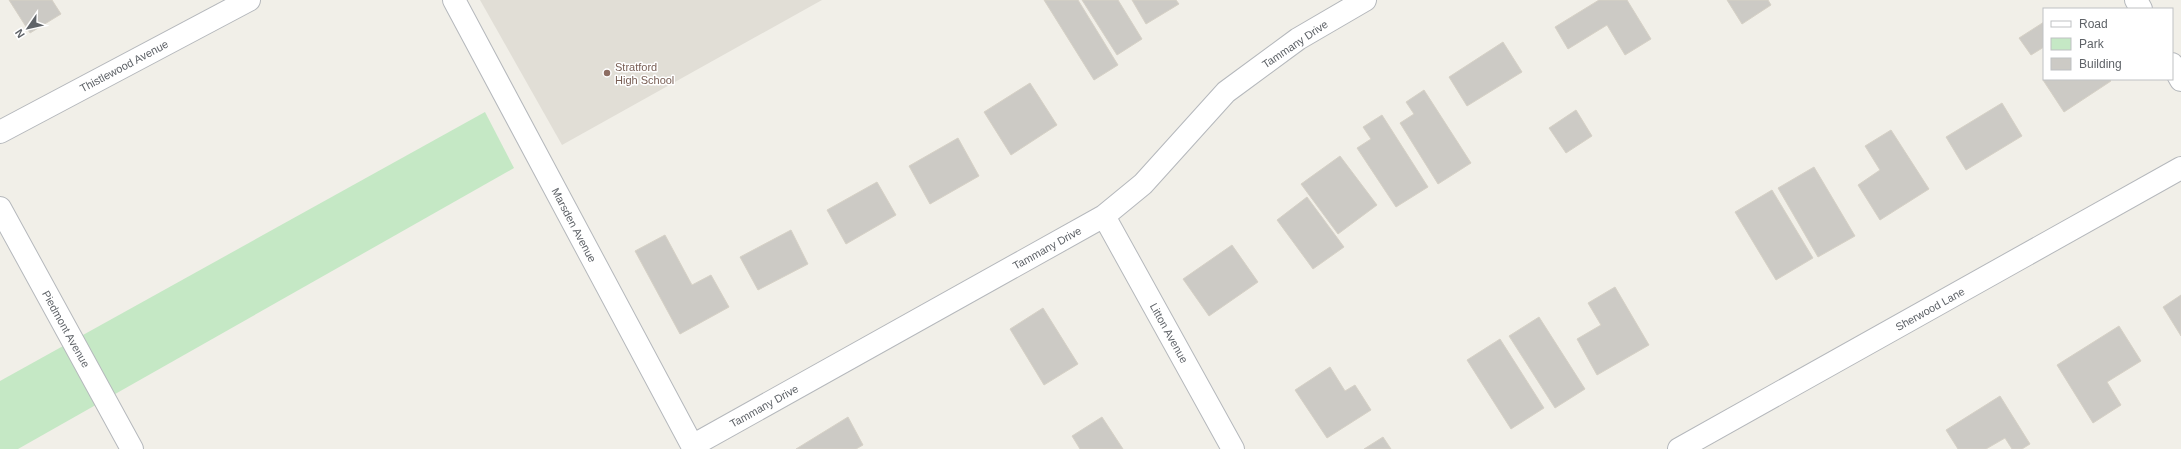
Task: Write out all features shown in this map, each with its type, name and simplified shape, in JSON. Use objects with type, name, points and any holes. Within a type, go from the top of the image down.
[{"type":"street","name":"Thistlewood Avenue","points":[[0,132],[249,0]]},
{"type":"street","name":"Marsden Avenue","points":[[454,0],[693,447]]},
{"type":"street","name":"Tammany Drive","points":[[693,447],[1104,216],[1143,184],[1226,92],[1298,39],[1365,0]]},
{"type":"street","points":[[2173,66],[2181,80]]},
{"type":"street","name":"Sherwood Lane","points":[[1679,449],[2181,168]]},
{"type":"street","name":"Piedmont Avenue","points":[[0,208],[132,449]]},
{"type":"street","name":"Litton Avenue","points":[[1104,216],[1233,449]]},
{"type":"shaded area","name":"Stratford High School","points":[[480,0],[822,0],[562,145]]},
{"type":"green space","points":[[485,112],[514,168],[18,449],[0,449],[0,381]]},
{"type":"building","points":[[9,0],[52,0],[61,14],[30,33]]},
{"type":"building","points":[[1044,0],[1078,0],[1118,65],[1094,80]]},
{"type":"building","points":[[1082,0],[1118,0],[1142,39],[1117,55]]},
{"type":"building","points":[[1132,0],[1176,0],[1179,4],[1146,24]]},
{"type":"building","points":[[1599,0],[1627,0],[1651,39],[1625,55],[1607,25],[1568,49],[1555,27]]},
{"type":"building","points":[[1727,0],[1768,0],[1771,5],[1742,24]]},
{"type":"building","points":[[2043,23],[2043,48],[2031,55],[2019,38]]},
{"type":"building","points":[[1503,42],[1522,72],[1467,106],[1449,77]]},
{"type":"building","points":[[2043,80],[2111,81],[2064,112]]},
{"type":"building","points":[[1030,83],[1057,125],[1011,155],[984,112]]},
{"type":"building","points":[[1424,90],[1471,163],[1438,184],[1400,123],[1414,114],[1406,102]]},
{"type":"building","points":[[2002,103],[2022,136],[1966,170],[1946,137]]},
{"type":"building","points":[[1576,110],[1592,136],[1566,153],[1549,128]]},
{"type":"building","points":[[1382,115],[1428,187],[1396,207],[1357,148],[1371,139],[1363,127]]},
{"type":"building","points":[[1891,130],[1929,189],[1880,220],[1858,185],[1880,170],[1865,146]]},
{"type":"building","points":[[958,138],[979,176],[930,204],[909,166]]},
{"type":"building","points":[[1340,156],[1377,205],[1338,234],[1301,184]]},
{"type":"building","points":[[1814,167],[1855,236],[1818,257],[1778,188]]},
{"type":"building","points":[[877,182],[896,215],[846,244],[827,210]]},
{"type":"building","points":[[1772,190],[1813,258],[1776,280],[1735,212]]},
{"type":"building","points":[[1307,197],[1344,247],[1313,269],[1277,220]]},
{"type":"building","points":[[791,230],[808,264],[758,290],[740,257]]},
{"type":"building","points":[[665,235],[692,285],[711,275],[729,307],[680,334],[635,251]]},
{"type":"building","points":[[1232,245],[1258,282],[1209,316],[1183,279]]},
{"type":"building","points":[[1615,287],[1649,345],[1597,375],[1577,339],[1601,325],[1588,303]]},
{"type":"building","points":[[2181,295],[2181,336],[2163,307]]},
{"type":"building","points":[[1043,308],[1078,364],[1044,385],[1010,329]]},
{"type":"building","points":[[1539,317],[1585,389],[1555,408],[1509,336]]},
{"type":"building","points":[[2119,326],[2141,361],[2107,382],[2121,405],[2093,423],[2057,365]]},
{"type":"building","points":[[1500,339],[1544,408],[1511,429],[1467,360]]},
{"type":"building","points":[[1330,367],[1345,391],[1355,385],[1371,410],[1327,438],[1295,390]]},
{"type":"building","points":[[2000,396],[2030,444],[2022,449],[2012,449],[2005,438],[1986,449],[1958,449],[1946,430]]},
{"type":"building","points":[[848,417],[863,445],[856,449],[796,449]]},
{"type":"building","points":[[1102,417],[1123,449],[1080,449],[1072,436]]},
{"type":"building","points":[[1383,437],[1391,449],[1364,449]]},
{"type":"place","name":"Stratford High School","points":[[607,73]]}]
